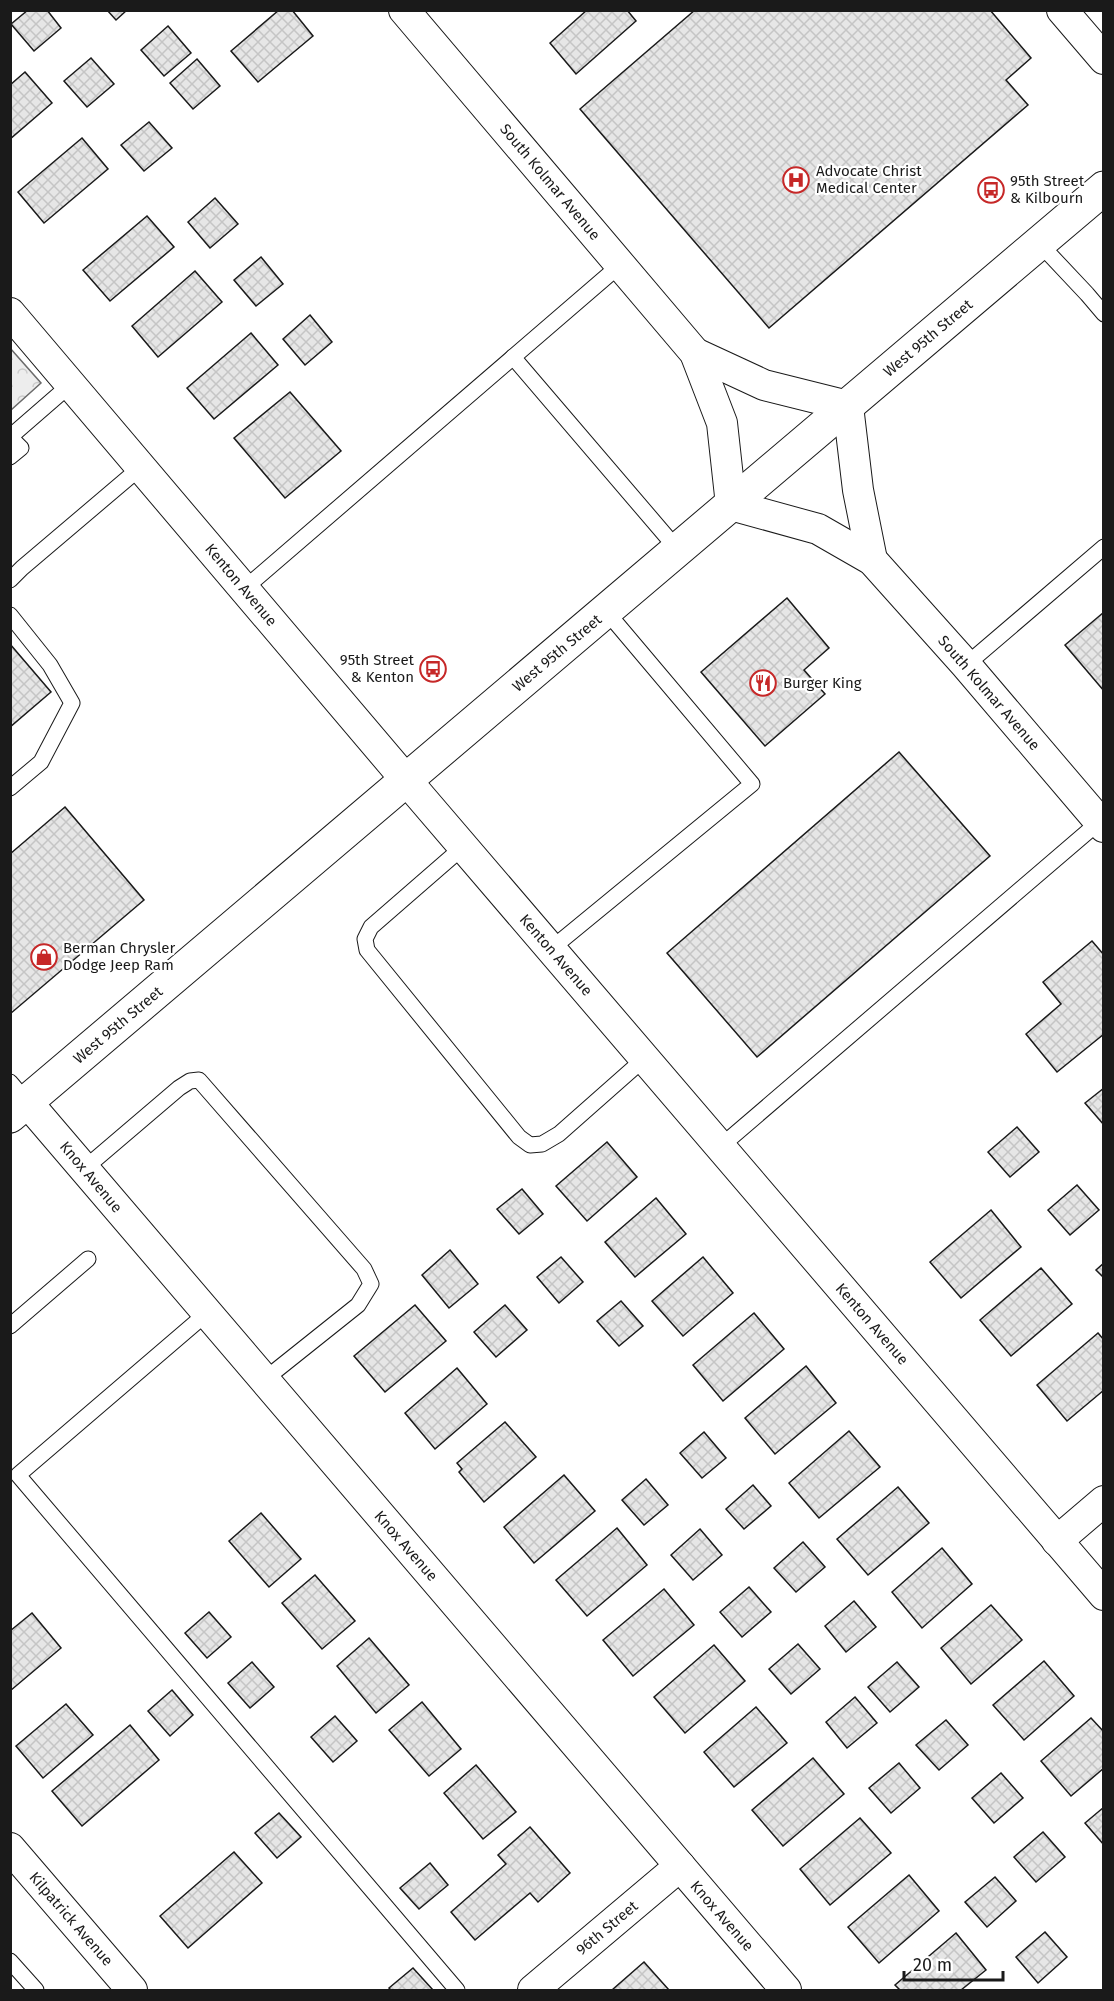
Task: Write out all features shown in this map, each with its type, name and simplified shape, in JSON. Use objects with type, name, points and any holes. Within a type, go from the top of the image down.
[{"type":"main road","name":"West 95th Street","points":[[16,1100],[407,781],[1039,243],[1099,200]]},
{"type":"street","name":"South Kolmar Avenue","points":[[404,10],[695,353],[722,423],[731,505],[818,529],[872,560],[966,665],[1101,824]]},
{"type":"street","points":[[1062,10],[1104,59]]},
{"type":"street","name":"Kenton Avenue","points":[[14,324],[71,384],[463,847],[1104,1595]]},
{"type":"street","name":"South Kolmar Avenue","points":[[695,353],[764,385],[848,406]]},
{"type":"street","points":[[848,406],[858,490],[872,560]]},
{"type":"street","name":"Knox Avenue","points":[[16,1100],[84,1169],[786,1990]]},
{"type":"street","points":[[1057,1541],[1104,1501]]},
{"type":"street","name":"Kilpatrick Avenue","points":[[10,1848],[132,1990]]},
{"type":"street","name":"96th Street","points":[[533,1990],[680,1866]]},
{"type":"lane","points":[[1039,243],[1104,314]]},
{"type":"lane","points":[[244,589],[620,265]]},
{"type":"lane","points":[[513,357],[678,550]]},
{"type":"lane","points":[[10,457],[21,448],[10,437],[71,384]]},
{"type":"lane","points":[[10,580],[141,467]]},
{"type":"lane","points":[[966,665],[1104,547]]},
{"type":"lane","points":[[551,950],[752,784],[606,611]]},
{"type":"lane","points":[[10,615],[50,666],[72,703],[41,762],[10,788]]},
{"type":"lane","points":[[720,1147],[1101,824]]},
{"type":"lane","points":[[463,847],[370,927],[365,939],[368,950],[519,1137],[530,1145],[542,1144],[559,1134],[645,1058]]},
{"type":"lane","points":[[84,1169],[179,1088],[190,1081],[199,1080],[364,1269],[370,1284],[358,1305],[264,1380]]},
{"type":"lane","points":[[10,1326],[88,1259]]},
{"type":"lane","points":[[207,1313],[18,1475],[457,1990]]},
{"type":"lane","points":[[10,1961],[36,1990]]},
{"type":"green space","points":[[10,348],[41,383],[11,410],[10,410]]},
{"type":"building","points":[[28,10],[47,10],[61,28],[34,51],[11,24]]},
{"type":"building","points":[[107,10],[127,10],[116,20]]},
{"type":"building","points":[[279,10],[292,10],[313,36],[258,82],[231,51]]},
{"type":"building","points":[[587,10],[627,10],[636,21],[576,74],[550,43]]},
{"type":"building","name":"Advocate Christ Medical Center","points":[[695,10],[990,10],[1031,58],[1006,80],[1028,105],[769,328],[580,109]]},
{"type":"building","points":[[168,26],[191,53],[164,76],[141,50]]},
{"type":"building","points":[[91,58],[114,84],[87,107],[64,81]]},
{"type":"building","points":[[197,59],[220,86],[193,109],[170,83]]},
{"type":"building","points":[[25,72],[52,103],[10,139],[10,85]]},
{"type":"building","points":[[149,122],[172,148],[144,171],[121,145]]},
{"type":"building","points":[[82,138],[108,169],[44,223],[18,192]]},
{"type":"building","points":[[215,198],[238,224],[210,248],[188,222]]},
{"type":"building","points":[[147,216],[174,247],[110,301],[83,270]]},
{"type":"building","points":[[261,257],[283,284],[256,306],[234,280]]},
{"type":"building","points":[[195,271],[222,302],[158,357],[132,326]]},
{"type":"building","points":[[310,315],[332,342],[305,365],[283,339]]},
{"type":"building","points":[[251,333],[278,365],[214,419],[187,388]]},
{"type":"building","points":[[290,392],[341,451],[285,498],[234,438]]},
{"type":"building","name":"Burger King","points":[[787,598],[829,648],[804,670],[825,694],[765,746],[701,672]]},
{"type":"building","points":[[1104,612],[1104,691],[1065,645]]},
{"type":"building","points":[[10,644],[51,692],[10,727]]},
{"type":"building","points":[[899,752],[990,856],[757,1057],[667,953]]},
{"type":"building","name":"Berman Chrysler Dodge Jeep Ram","points":[[65,807],[144,900],[10,1014],[10,854]]},
{"type":"building","points":[[1092,941],[1104,955],[1104,1034],[1057,1072],[1026,1034],[1061,1004],[1043,982]]},
{"type":"building","points":[[1104,1088],[1104,1125],[1085,1103]]},
{"type":"building","points":[[1017,1127],[1039,1152],[1010,1177],[988,1152]]},
{"type":"building","points":[[607,1142],[637,1177],[587,1221],[556,1186]]},
{"type":"building","points":[[1077,1185],[1099,1210],[1070,1235],[1048,1210]]},
{"type":"building","points":[[522,1189],[543,1214],[519,1234],[497,1209]]},
{"type":"building","points":[[656,1198],[686,1234],[635,1277],[605,1242]]},
{"type":"building","points":[[991,1210],[1021,1247],[961,1298],[930,1262]]},
{"type":"building","points":[[450,1250],[478,1284],[449,1308],[422,1275]]},
{"type":"building","points":[[561,1257],[583,1282],[559,1303],[537,1277]]},
{"type":"building","points":[[703,1257],[733,1293],[683,1336],[652,1301]]},
{"type":"building","points":[[1104,1263],[1104,1278],[1096,1270]]},
{"type":"building","points":[[1041,1268],[1072,1304],[1011,1356],[980,1320]]},
{"type":"building","points":[[621,1301],[643,1326],[619,1346],[597,1321]]},
{"type":"building","points":[[415,1305],[446,1341],[385,1392],[354,1356]]},
{"type":"building","points":[[505,1305],[527,1330],[496,1357],[474,1332]]},
{"type":"building","points":[[754,1313],[784,1349],[723,1401],[693,1365]]},
{"type":"building","points":[[1098,1333],[1104,1340],[1104,1390],[1067,1421],[1037,1385]]},
{"type":"building","points":[[806,1366],[836,1403],[775,1454],[745,1418]]},
{"type":"building","points":[[457,1368],[487,1404],[435,1449],[405,1413]]},
{"type":"building","points":[[505,1422],[536,1457],[484,1502],[459,1472],[462,1469],[457,1463]]},
{"type":"building","points":[[849,1431],[880,1467],[819,1518],[789,1483]]},
{"type":"building","points":[[704,1432],[726,1458],[702,1478],[680,1453]]},
{"type":"building","points":[[564,1475],[595,1511],[534,1563],[504,1527]]},
{"type":"building","points":[[646,1479],[668,1505],[644,1525],[622,1500]]},
{"type":"building","points":[[753,1485],[771,1506],[744,1529],[726,1509]]},
{"type":"building","points":[[898,1487],[929,1523],[868,1575],[837,1539]]},
{"type":"building","points":[[261,1513],[301,1559],[269,1587],[229,1541]]},
{"type":"building","points":[[617,1528],[647,1565],[587,1616],[556,1580]]},
{"type":"building","points":[[700,1529],[722,1555],[693,1580],[671,1555]]},
{"type":"building","points":[[803,1542],[825,1567],[796,1592],[774,1568]]},
{"type":"building","points":[[942,1548],[972,1584],[922,1628],[892,1592]]},
{"type":"building","points":[[315,1575],[355,1621],[322,1649],[282,1603]]},
{"type":"building","points":[[749,1587],[771,1612],[742,1637],[720,1612]]},
{"type":"building","points":[[664,1589],[694,1625],[633,1676],[603,1640]]},
{"type":"building","points":[[854,1601],[876,1627],[846,1652],[825,1626]]},
{"type":"building","points":[[991,1605],[1022,1640],[971,1684],[941,1648]]},
{"type":"building","points":[[209,1612],[231,1637],[207,1658],[185,1633]]},
{"type":"building","points":[[32,1613],[61,1648],[10,1691],[10,1631]]},
{"type":"building","points":[[369,1638],[409,1685],[376,1713],[337,1666]]},
{"type":"building","points":[[798,1644],[820,1669],[791,1694],[769,1669]]},
{"type":"building","points":[[714,1645],[745,1681],[685,1733],[654,1697]]},
{"type":"building","points":[[1044,1661],[1074,1696],[1024,1740],[993,1705]]},
{"type":"building","points":[[252,1662],[274,1687],[250,1708],[228,1683]]},
{"type":"building","points":[[897,1662],[919,1687],[890,1712],[868,1687]]},
{"type":"building","points":[[172,1690],[193,1715],[170,1736],[148,1711]]},
{"type":"building","points":[[855,1697],[877,1723],[847,1748],[826,1722]]},
{"type":"building","points":[[422,1702],[461,1749],[429,1776],[389,1730]]},
{"type":"building","points":[[66,1704],[93,1735],[43,1778],[16,1746]]},
{"type":"building","points":[[756,1707],[787,1743],[734,1787],[704,1752]]},
{"type":"building","points":[[335,1716],[357,1741],[333,1762],[311,1737]]},
{"type":"building","points":[[1091,1718],[1104,1732],[1104,1768],[1071,1796],[1041,1761]]},
{"type":"building","points":[[946,1720],[968,1745],[939,1770],[916,1745]]},
{"type":"building","points":[[130,1725],[159,1760],[82,1826],[52,1791]]},
{"type":"building","points":[[813,1758],[844,1794],[783,1846],[752,1810]]},
{"type":"building","points":[[899,1763],[920,1788],[891,1813],[869,1788]]},
{"type":"building","points":[[476,1765],[516,1812],[483,1839],[444,1793]]},
{"type":"building","points":[[1001,1773],[1023,1798],[994,1823],[972,1798]]},
{"type":"building","points":[[1104,1807],[1104,1845],[1085,1823]]},
{"type":"building","points":[[279,1813],[301,1837],[277,1858],[255,1833]]},
{"type":"building","points":[[860,1818],[891,1853],[830,1905],[800,1869]]},
{"type":"building","points":[[530,1827],[570,1873],[538,1902],[530,1893],[475,1940],[451,1912],[506,1864],[498,1855]]},
{"type":"building","points":[[1043,1832],[1065,1857],[1036,1882],[1014,1857]]},
{"type":"building","points":[[234,1852],[262,1883],[188,1948],[160,1916]]},
{"type":"building","points":[[430,1863],[448,1885],[419,1909],[400,1888]]},
{"type":"building","points":[[909,1875],[939,1911],[879,1963],[848,1927]]},
{"type":"building","points":[[995,1877],[1016,1901],[987,1927],[965,1902]]},
{"type":"building","points":[[1045,1932],[1067,1957],[1038,1983],[1016,1957]]},
{"type":"building","points":[[956,1933],[986,1970],[961,1990],[900,1990],[895,1985]]},
{"type":"building","points":[[644,1962],[669,1990],[612,1990]]},
{"type":"building","points":[[413,1968],[433,1990],[391,1990],[389,1988]]},
{"type":"place","name":"Advocate Christ Medical Center","points":[[796,180]]},
{"type":"place","name":"95th Street & Kilbourn","points":[[991,190]]},
{"type":"place","name":"95th Street & Kenton","points":[[433,669]]},
{"type":"place","name":"Burger King","points":[[763,683]]},
{"type":"place","name":"Berman Chrysler Dodge Jeep Ram","points":[[44,957]]}]
